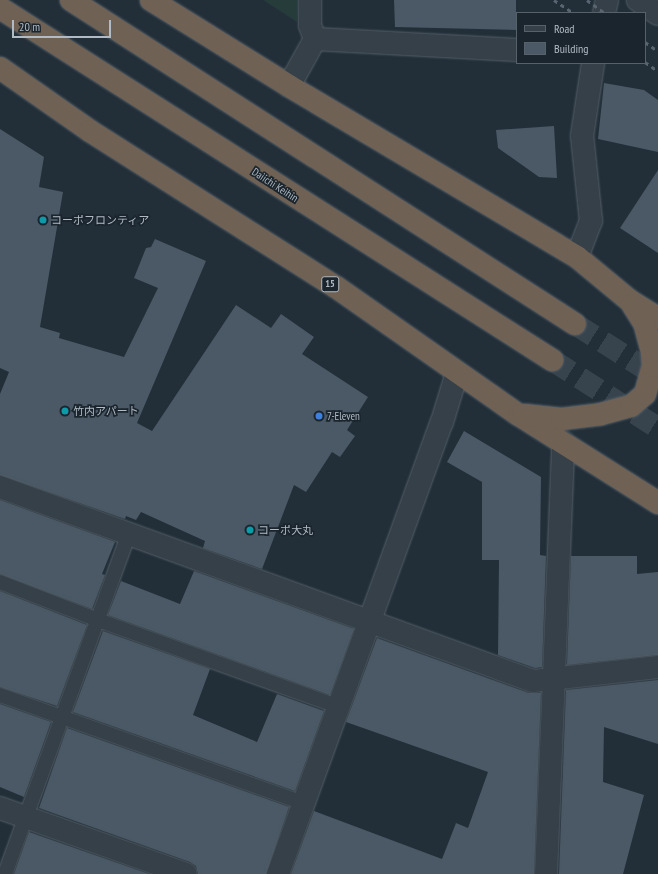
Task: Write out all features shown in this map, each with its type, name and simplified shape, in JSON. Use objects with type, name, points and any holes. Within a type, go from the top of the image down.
[{"type":"highway","points":[[71,0],[575,324]]},
{"type":"highway","points":[[151,0],[289,86],[577,257],[629,300],[658,318]]},
{"type":"highway","name":"Daiichi Keihin","points":[[0,8],[552,360]]},
{"type":"highway","name":"15","points":[[0,68],[90,131],[336,288],[519,415],[658,502]]},
{"type":"highway","points":[[519,415],[562,419],[590,416],[631,406],[644,394],[653,366],[652,352],[644,323],[629,300]]},
{"type":"street","points":[[289,86],[315,39],[310,25],[310,0]]},
{"type":"street","points":[[604,12],[607,0]]},
{"type":"street","points":[[638,0],[658,14]]},
{"type":"street","points":[[315,39],[516,50]]},
{"type":"street","points":[[577,257],[591,221],[582,136],[593,64]]},
{"type":"street","points":[[278,874],[449,404],[457,373]]},
{"type":"street","points":[[546,874],[563,442]]},
{"type":"street","points":[[0,487],[533,681],[553,680],[658,667]]},
{"type":"street","points":[[0,808],[186,874]]},
{"type":"lane","points":[[5,874],[27,818],[129,533]]},
{"type":"lane","points":[[0,582],[98,620],[339,707]]},
{"type":"lane","points":[[0,695],[304,803]]},
{"type":"green space","points":[[263,0],[298,0],[297,22]]},
{"type":"building","points":[[394,0],[516,0],[516,30],[395,27]]},
{"type":"building","points":[[604,83],[644,90],[658,100],[658,152],[598,139]]},
{"type":"building","points":[[554,126],[557,178],[539,177],[498,148],[496,130]]},
{"type":"building","points":[[0,129],[44,157],[39,187],[63,192],[40,327],[60,333],[59,338],[124,357],[158,288],[134,278],[146,248],[151,247],[155,239],[206,261],[137,423],[152,431],[236,305],[271,328],[281,314],[314,337],[302,354],[368,397],[347,430],[355,436],[340,457],[332,452],[306,492],[294,485],[262,569],[203,548],[205,541],[141,512],[136,520],[126,516],[125,519],[0,475],[0,394],[9,372],[0,368]]},
{"type":"building","points":[[658,170],[658,253],[620,228]]},
{"type":"building","points":[[464,431],[541,477],[540,555],[546,556],[542,667],[535,668],[498,655],[499,560],[482,560],[482,482],[447,462]]},
{"type":"building","points":[[0,500],[115,542],[102,574],[105,575],[92,609],[0,574]]},
{"type":"building","points":[[571,556],[637,556],[637,574],[658,572],[658,655],[567,665]]},
{"type":"building","points":[[194,571],[354,629],[330,695],[108,615],[121,581],[180,604]]},
{"type":"building","points":[[0,591],[87,625],[57,706],[0,687]]},
{"type":"building","points":[[103,631],[210,669],[193,715],[257,742],[277,694],[324,711],[295,791],[73,712]]},
{"type":"building","points":[[377,638],[529,693],[541,693],[534,874],[291,874],[314,811],[442,859],[456,823],[468,828],[488,772],[346,722]]},
{"type":"building","points":[[658,680],[658,744],[604,727],[603,782],[644,795],[623,874],[559,874],[566,690]]},
{"type":"building","points":[[0,704],[51,722],[24,797],[0,787]]},
{"type":"building","points":[[67,728],[289,807],[266,874],[198,874],[196,866],[190,862],[39,808]]},
{"type":"building","points":[[29,832],[149,874],[14,874]]},
{"type":"tunnel","points":[[575,324],[658,377]]},
{"type":"tunnel","points":[[552,360],[658,428]]},
{"type":"railway","points":[[554,0],[572,12]]},
{"type":"railway","points":[[587,0],[604,12]]},
{"type":"railway","points":[[646,43],[658,51]]},
{"type":"railway","points":[[646,63],[658,71]]},
{"type":"place","name":"コーポフロンティア","points":[[43,220]]},
{"type":"place","name":"竹内アパート","points":[[65,411]]},
{"type":"place","name":"7-Eleven","points":[[319,416]]},
{"type":"place","name":"コーポ大丸","points":[[250,530]]}]
